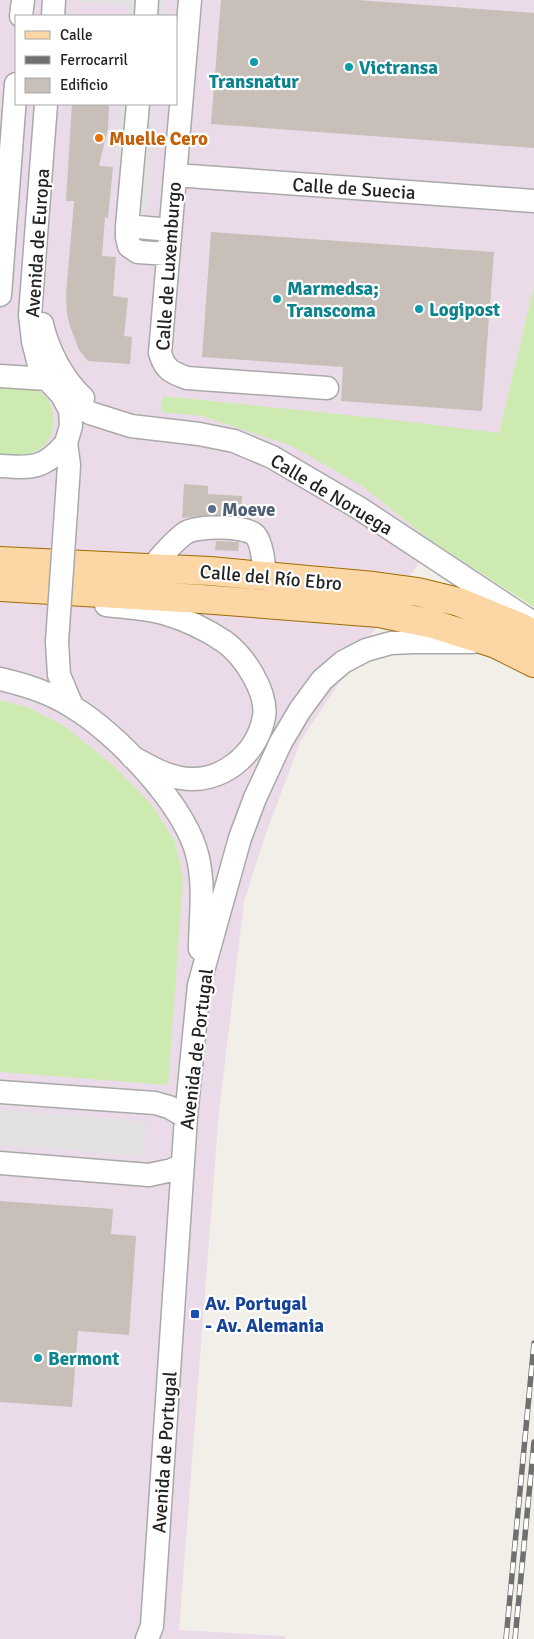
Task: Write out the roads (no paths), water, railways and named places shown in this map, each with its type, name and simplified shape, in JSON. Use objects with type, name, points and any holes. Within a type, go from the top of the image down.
[{"type":"main road","name":"Calle del Río Ebro","points":[[0,560],[265,576],[418,592],[459,602],[522,628],[534,635]]},
{"type":"main road","name":"Calle del Río Ebro","points":[[0,588],[201,599],[379,613],[433,624],[496,644],[534,663]]},
{"type":"street","points":[[21,15],[23,0]]},
{"type":"street","points":[[53,15],[54,0]]},
{"type":"street","points":[[146,15],[147,0]]},
{"type":"street","name":"Calle de Luxemburgo","points":[[190,0],[160,353],[163,365],[172,373],[187,378],[327,388]]},
{"type":"street","name":"Avenida de Europa","points":[[0,295],[15,97]]},
{"type":"street","name":"Avenida de Europa","points":[[46,105],[30,315],[33,341],[40,369],[70,410],[70,426],[66,443],[69,465],[57,642],[59,675],[72,706]]},
{"type":"street","points":[[138,105],[127,237],[129,246],[138,252],[168,254]]},
{"type":"street","name":"Calle de Suecia","points":[[174,175],[534,201]]},
{"type":"street","points":[[127,226],[170,230]]},
{"type":"street","name":"Calle de Noruega","points":[[34,264],[37,304],[43,332],[58,366],[75,390],[90,406],[107,419]]},
{"type":"street","points":[[0,376],[54,387]]},
{"type":"street","name":"Calle de Noruega","points":[[54,387],[90,413],[107,419],[131,426],[199,434],[234,441],[272,457],[359,508],[534,625]]},
{"type":"street","points":[[0,466],[28,468],[45,463],[58,453],[66,443]]},
{"type":"street","points":[[151,568],[188,532],[209,528],[246,529],[256,536],[261,550],[265,576]]},
{"type":"street","points":[[0,588],[161,612],[194,625],[220,639],[237,653],[250,670],[262,697],[264,715],[259,733],[250,750],[236,764],[214,775],[198,778],[181,778],[166,774],[132,757]]},
{"type":"street","name":"Avenida de Portugal","points":[[150,1632],[186,1117],[200,986],[240,838],[255,798],[281,742],[300,710],[322,680],[343,662],[366,650],[391,643],[456,641],[496,644]]},
{"type":"street","points":[[0,679],[29,686],[72,706],[95,723],[132,757],[167,798],[185,825],[198,858],[203,904],[200,940],[200,986]]},
{"type":"street","points":[[0,1092],[155,1103],[169,1107],[186,1117]]},
{"type":"street","points":[[0,1164],[149,1175],[172,1170],[183,1164]]},
{"type":"railway","points":[[506,1639],[534,1343]]},
{"type":"railway","points":[[515,1639],[534,1442]]},
{"type":"place","name":"Transnatur","points":[[254,62]]},
{"type":"place","name":"Victransa","points":[[349,67]]},
{"type":"place","name":"Muelle Cero","points":[[99,138]]},
{"type":"place","name":"Marmedsa; Transcoma","points":[[277,299]]},
{"type":"place","name":"Logipost","points":[[419,309]]},
{"type":"place","name":"Moeve","points":[[212,509]]},
{"type":"place","name":"Av. Portugal - Av. Alemania","points":[[195,1314]]},
{"type":"place","name":"Bermont","points":[[38,1358]]}]
